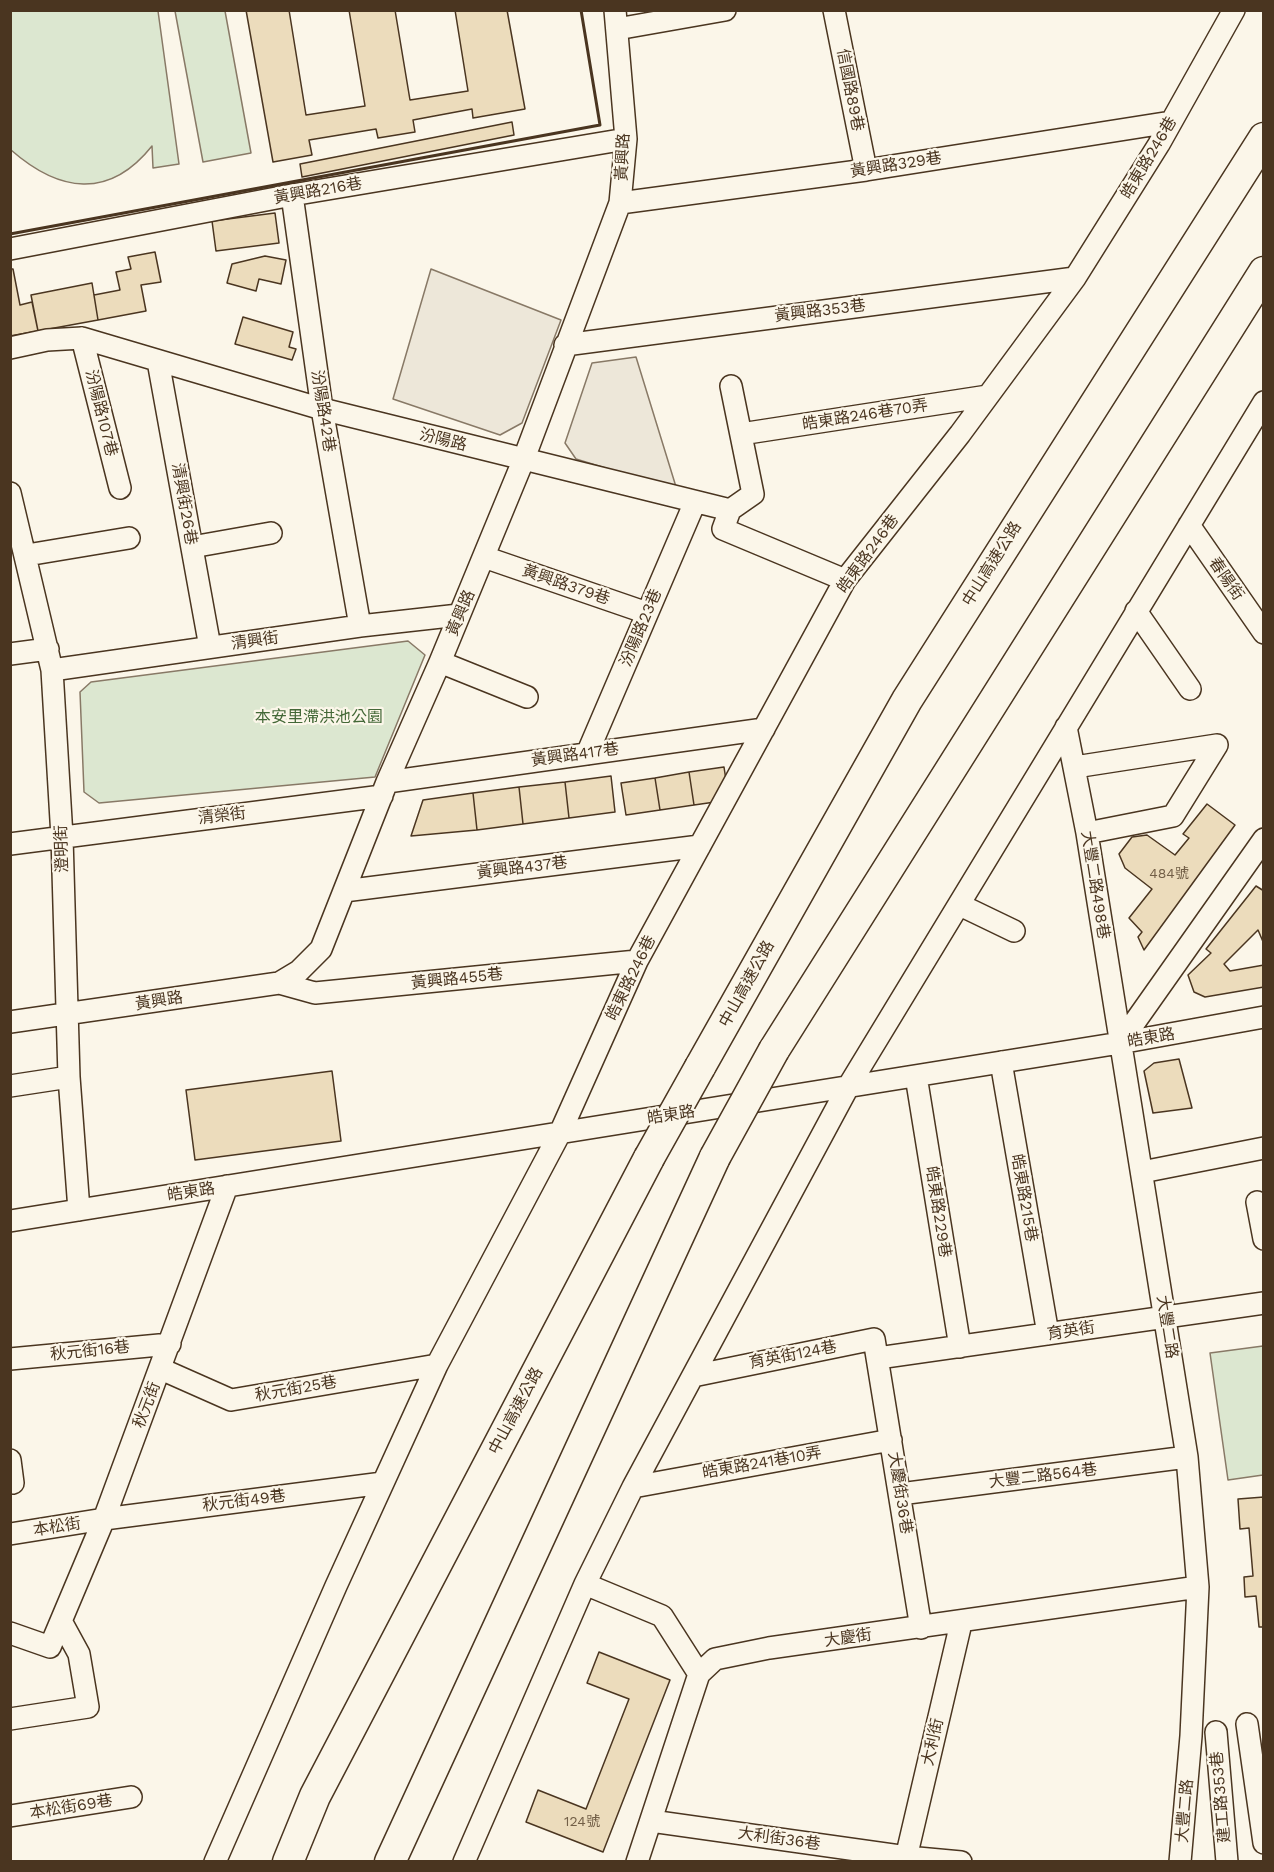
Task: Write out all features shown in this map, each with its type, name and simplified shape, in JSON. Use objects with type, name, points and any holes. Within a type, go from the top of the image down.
[{"type":"highway","name":"中山高速公路","points":[[288,1862],[315,1796],[649,1158],[907,700],[1263,138]]},
{"type":"highway","points":[[390,1862],[715,1157],[774,1050],[1263,272]]},
{"type":"street","points":[[616,20],[725,10]]},
{"type":"street","name":"信國路89巷","points":[[834,10],[866,170]]},
{"type":"street","name":"皓東路246巷","points":[[216,1862],[437,1365],[560,1133],[637,961],[845,580],[988,396],[1075,278],[1171,122],[1234,10]]},
{"type":"street","name":"黃興路","points":[[10,1022],[279,983],[299,971],[321,949],[384,789],[440,662],[523,461],[620,203],[626,139],[616,20]]},
{"type":"street","name":"黃興路329巷","points":[[620,203],[866,170],[1171,122]]},
{"type":"street","name":"黃興路216巷","points":[[10,249],[292,195],[626,139]]},
{"type":"street","name":"汾陽路42巷","points":[[292,195],[322,409],[360,626]]},
{"type":"street","name":"黃興路353巷","points":[[565,345],[1075,278]]},
{"type":"street","name":"汾陽路","points":[[10,348],[47,340],[82,338],[322,409],[523,461],[730,510]]},
{"type":"street","name":"汾陽路107巷","points":[[82,338],[120,488]]},
{"type":"street","name":"清興街26巷","points":[[158,362],[210,647]]},
{"type":"street","points":[[732,386],[753,494],[730,510],[723,529],[845,580]]},
{"type":"street","name":"皓東路246巷70弄","points":[[741,434],[988,396]]},
{"type":"street","points":[[464,1862],[585,1584],[633,1487],[848,1087],[1136,611],[1261,416]]},
{"type":"street","name":"澄明街","points":[[10,493],[27,555],[50,659],[62,837],[69,1077],[79,1210]]},
{"type":"street","name":"汾陽路23巷","points":[[587,754],[695,502]]},
{"type":"street","name":"春陽街","points":[[1189,525],[1263,633]]},
{"type":"street","points":[[192,547],[271,533]]},
{"type":"street","points":[[27,555],[129,538]]},
{"type":"street","name":"黃興路379巷","points":[[484,557],[647,613]]},
{"type":"street","points":[[1136,611],[1190,689]]},
{"type":"street","name":"清興街","points":[[10,654],[50,659],[210,647],[459,615]]},
{"type":"street","points":[[440,662],[527,697]]},
{"type":"street","name":"大豐二路498巷","points":[[1066,727],[1087,833],[1120,1044]]},
{"type":"street","name":"黃興路417巷","points":[[384,789],[587,754],[764,729]]},
{"type":"street","points":[[1075,767],[1217,745],[1173,816],[1087,833]]},
{"type":"street","name":"清榮街","points":[[10,844],[384,789]]},
{"type":"street","points":[[1120,1044],[1263,839]]},
{"type":"street","name":"黃興路437巷","points":[[344,891],[700,846]]},
{"type":"street","points":[[960,905],[1014,931]]},
{"type":"street","name":"黃興路455巷","points":[[279,983],[315,993],[637,961]]},
{"type":"street","name":"皓東路","points":[[10,1221],[1120,1044],[1263,1017]]},
{"type":"street","name":"大豐二路","points":[[1120,1044],[1166,1316],[1187,1457],[1198,1587],[1191,1736],[1180,1862]]},
{"type":"street","name":"皓東路215巷","points":[[1001,1062],[1048,1334]]},
{"type":"street","name":"皓東路229巷","points":[[916,1076],[960,1347]]},
{"type":"street","points":[[10,1086],[69,1077]]},
{"type":"street","points":[[1142,1172],[1263,1148]]},
{"type":"street","name":"秋元街","points":[[10,1633],[50,1647],[104,1519],[227,1186]]},
{"type":"street","points":[[1257,1202],[1263,1239]]},
{"type":"street","name":"育英街","points":[[878,1358],[1263,1303]]},
{"type":"street","name":"育英街124巷","points":[[693,1376],[874,1339],[878,1358]]},
{"type":"street","name":"秋元街16巷","points":[[10,1359],[170,1344]]},
{"type":"street","name":"大慶街36巷","points":[[878,1358],[921,1628]]},
{"type":"street","name":"秋元街25巷","points":[[161,1369],[231,1400],[437,1365]]},
{"type":"street","name":"皓東路241巷10弄","points":[[633,1487],[891,1440]]},
{"type":"street","name":"大豐二路564巷","points":[[900,1494],[1187,1457]]},
{"type":"street","points":[[10,1460],[13,1483]]},
{"type":"street","name":"秋元街49巷","points":[[104,1519],[383,1484]]},
{"type":"street","name":"本松街","points":[[10,1534],[104,1519]]},
{"type":"street","points":[[585,1584],[662,1616],[699,1674],[638,1862]]},
{"type":"street","name":"大慶街","points":[[699,1674],[715,1659],[769,1648],[961,1623],[1198,1587]]},
{"type":"street","points":[[10,1719],[88,1707],[79,1654],[61,1621]]},
{"type":"street","name":"大利街","points":[[906,1859],[961,1623]]},
{"type":"street","points":[[1191,1736],[1255,1723],[1263,1843]]},
{"type":"street","name":"建工路353巷","points":[[1216,1732],[1227,1862]]},
{"type":"street","name":"本松街69巷","points":[[10,1816],[131,1797]]},
{"type":"street","name":"大利街36巷","points":[[651,1821],[906,1859],[961,1862]]},
{"type":"green space","points":[[10,11],[158,11],[179,164],[153,168],[152,146],[136,163],[119,175],[101,182],[83,184],[47,175],[11,150]]},
{"type":"green space","points":[[175,11],[225,11],[251,153],[203,162]]},
{"type":"green space","name":"本安里滯洪池公園","points":[[408,641],[425,655],[375,777],[99,803],[84,792],[80,692],[91,682]]},
{"type":"green space","points":[[1263,1346],[1263,1475],[1228,1480],[1210,1353]]},
{"type":"shaded area","points":[[431,269],[561,320],[522,423],[500,435],[393,399]]},
{"type":"shaded area","points":[[636,357],[677,490],[576,459],[565,443],[592,363]]},
{"type":"building","points":[[246,10],[289,10],[306,115],[365,106],[349,10],[395,10],[410,100],[468,91],[455,10],[507,10],[525,109],[473,118],[472,109],[413,120],[415,132],[378,138],[376,129],[309,140],[312,155],[273,162]]},
{"type":"building","points":[[512,122],[514,135],[302,177],[300,164]]},
{"type":"building","points":[[275,213],[279,243],[216,251],[212,221]]},
{"type":"building","points":[[155,252],[161,282],[141,285],[146,311],[98,320],[94,295],[120,290],[116,272],[131,269],[128,257]]},
{"type":"building","points":[[265,256],[286,260],[281,284],[259,279],[256,291],[227,283],[232,264]]},
{"type":"building","points":[[10,269],[13,269],[20,305],[32,302],[38,331],[10,336]]},
{"type":"building","points":[[92,283],[98,320],[38,331],[31,295]]},
{"type":"building","points":[[243,317],[293,332],[289,347],[296,349],[292,360],[235,344]]},
{"type":"building","points":[[724,767],[729,800],[694,805],[689,772]]},
{"type":"building","points":[[689,772],[694,805],[660,810],[655,778]]},
{"type":"building","points":[[611,776],[615,812],[569,818],[565,782]]},
{"type":"building","points":[[655,778],[660,810],[626,815],[621,783]]},
{"type":"building","points":[[565,782],[569,818],[523,824],[519,787]]},
{"type":"building","points":[[519,787],[523,824],[477,830],[473,793]]},
{"type":"building","points":[[473,793],[477,830],[411,836],[423,800]]},
{"type":"building","points":[[1207,804],[1235,825],[1144,950],[1138,937],[1142,932],[1129,918],[1152,889],[1125,868],[1119,854],[1132,837],[1147,835],[1175,855],[1189,838],[1183,834]]},
{"type":"building","points":[[1256,886],[1264,891],[1264,944],[1258,930],[1224,964],[1230,971],[1264,965],[1264,987],[1205,997],[1194,992],[1188,975],[1211,953],[1206,949]]},
{"type":"building","points":[[1179,1059],[1192,1108],[1153,1113],[1144,1071],[1154,1063]]},
{"type":"building","points":[[332,1071],[341,1141],[195,1160],[186,1090]]},
{"type":"building","points":[[1264,1497],[1264,1627],[1259,1627],[1256,1596],[1245,1597],[1244,1577],[1253,1576],[1249,1528],[1240,1529],[1238,1499]]},
{"type":"building","points":[[599,1652],[670,1680],[603,1852],[526,1822],[538,1790],[586,1809],[629,1699],[587,1683]]},
{"type":"wall","points":[[10,234],[600,125],[581,10]]}]
